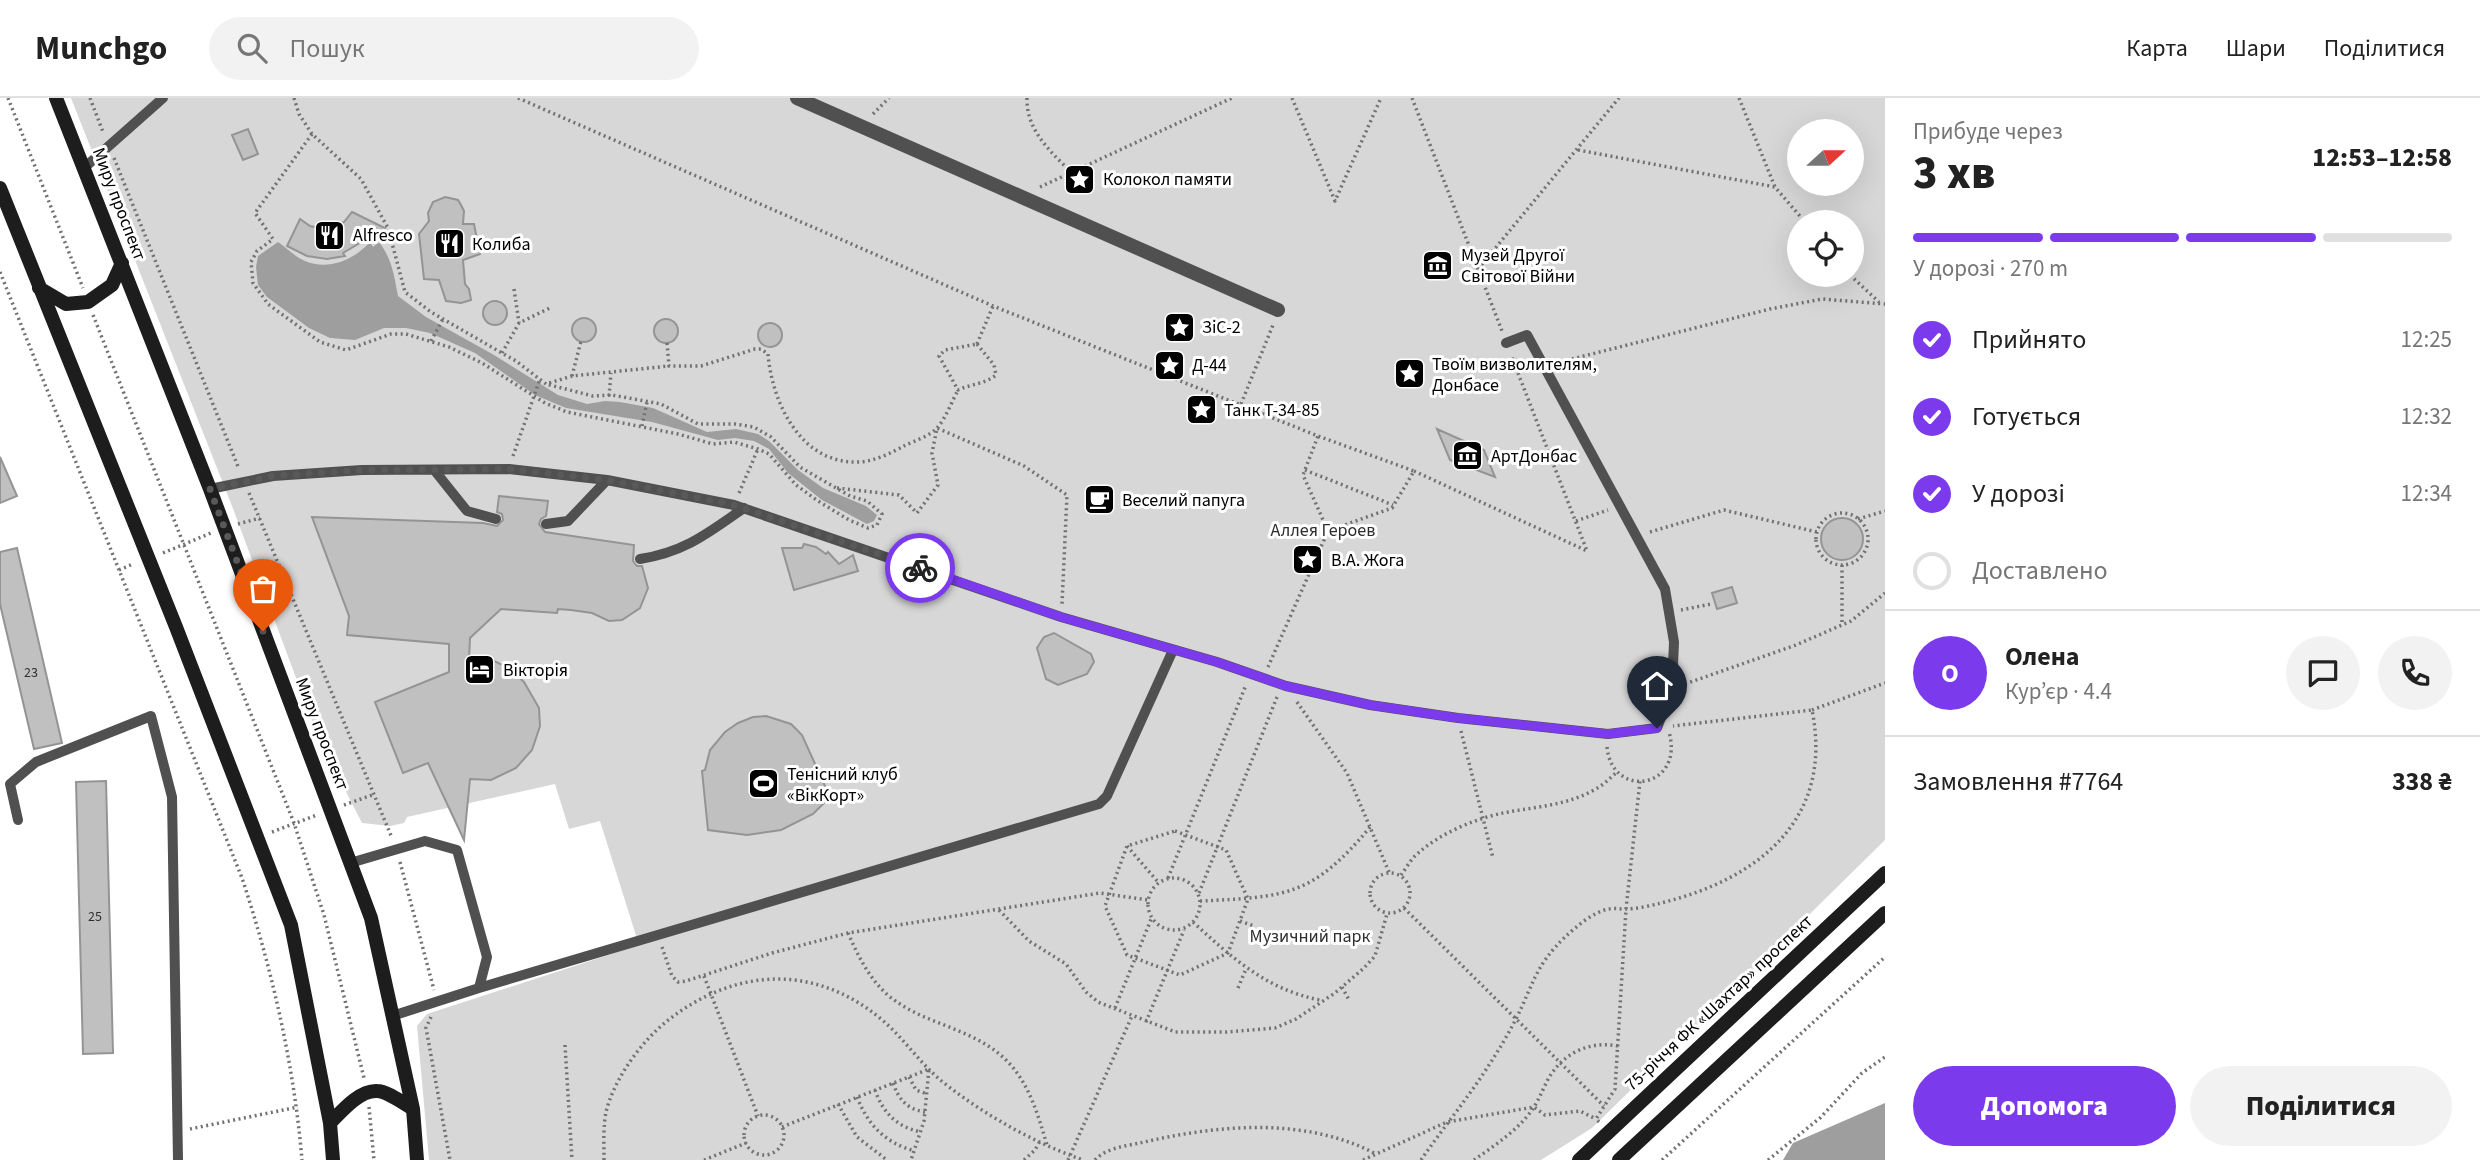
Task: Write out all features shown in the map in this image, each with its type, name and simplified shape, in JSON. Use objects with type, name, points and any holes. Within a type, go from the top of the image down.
[{"type":"main road","name":"Миру проспект","points":[[57,98],[210,489],[371,918],[413,1109],[417,1160]]},
{"type":"main road","points":[[0,188],[291,925],[330,1123],[333,1160]]},
{"type":"main road","points":[[39,288],[66,304],[88,302],[112,285],[121,263]]},
{"type":"main road","name":"75-річчя ФК «Шахтар» проспект","points":[[1579,1160],[1609,1135],[1885,873]]},
{"type":"main road","points":[[1619,1160],[1885,913]]},
{"type":"main road","points":[[330,1123],[352,1101],[378,1090],[413,1109]]},
{"type":"street","points":[[797,98],[1279,310]]},
{"type":"lane","points":[[84,168],[163,98]]},
{"type":"lane","points":[[210,489],[273,476],[362,470],[509,469],[607,480],[739,507],[1061,617],[1284,685],[1370,705],[1458,718],[1608,734],[1657,728],[1671,689],[1674,642],[1665,589],[1527,335],[1506,343]]},
{"type":"lane","points":[[435,471],[467,511],[496,519]]},
{"type":"lane","points":[[546,524],[568,522],[607,480]]},
{"type":"lane","points":[[639,559],[656,557],[691,545],[739,507]]},
{"type":"lane","points":[[392,1016],[437,1000],[1098,804],[1107,796],[1173,649]]},
{"type":"lane","points":[[18,820],[10,784],[36,762],[152,716],[172,797],[178,1160]]},
{"type":"lane","points":[[350,863],[425,841],[457,850],[487,957],[479,988]]},
{"type":"path","points":[[8,98],[294,823],[324,915],[368,1092],[374,1160]]},
{"type":"path","points":[[90,98],[396,849],[437,1000],[426,1028],[450,1160]]},
{"type":"path","points":[[293,98],[299,114],[312,134],[361,179],[388,228],[405,292],[546,384],[593,397],[609,396],[660,404],[698,424],[754,427],[771,437],[800,467],[832,487],[867,501],[882,514],[877,524],[868,528],[828,507],[796,485],[769,454],[758,449],[734,442],[713,444],[642,426],[567,412],[533,397],[482,363],[431,341],[405,334],[391,334],[346,350],[320,342],[268,304],[253,283],[251,262],[257,251],[273,239],[255,213],[312,134]]},
{"type":"path","points":[[518,98],[993,306],[1318,436],[1414,471],[1587,551],[1412,98]]},
{"type":"path","points":[[861,125],[889,98]]},
{"type":"path","points":[[1027,98],[1027,107],[1040,141],[1073,174]]},
{"type":"path","points":[[1020,196],[1073,174],[1232,98]]},
{"type":"path","points":[[1292,98],[1335,201],[1381,98]]},
{"type":"path","points":[[1477,269],[1619,98]]},
{"type":"path","points":[[1739,98],[1775,187],[1795,210]]},
{"type":"path","points":[[1577,150],[1775,187]]},
{"type":"path","points":[[0,272],[230,847],[262,940],[298,1107],[302,1160]]},
{"type":"path","points":[[1864,287],[1883,303]]},
{"type":"path","points":[[514,289],[519,323]]},
{"type":"path","points":[[1544,366],[1770,309],[1822,299],[1883,303]]},
{"type":"path","points":[[977,344],[993,306]]},
{"type":"path","points":[[502,353],[519,323],[552,307]]},
{"type":"path","points":[[1241,404],[1279,310]]},
{"type":"path","points":[[431,341],[443,319]]},
{"type":"path","points":[[572,376],[581,341]]},
{"type":"path","points":[[667,343],[668,366]]},
{"type":"path","points":[[958,390],[939,356],[945,350],[977,344]]},
{"type":"path","points":[[832,487],[899,495],[917,513],[938,485],[932,453],[937,428],[958,390],[988,381],[996,375],[994,365],[977,344]]},
{"type":"path","points":[[546,384],[572,376],[668,366],[701,366],[761,349],[768,354],[777,400],[789,424],[812,447],[831,458],[859,462],[891,453],[937,428]]},
{"type":"path","points":[[609,396],[611,372]]},
{"type":"path","points":[[509,469],[540,379]]},
{"type":"path","points":[[642,426],[647,402]]},
{"type":"path","points":[[937,428],[1024,466],[1067,495],[1061,617]]},
{"type":"path","points":[[1318,436],[1303,475],[1328,531]]},
{"type":"path","points":[[739,507],[758,449]]},
{"type":"path","points":[[1305,470],[1393,505]]},
{"type":"path","points":[[1263,678],[1328,531],[1392,508],[1414,471]]},
{"type":"path","points":[[1576,521],[1620,506]]},
{"type":"path","points":[[1636,536],[1724,510],[1817,531]]},
{"type":"path","points":[[1858,519],[1885,511]]},
{"type":"path","points":[[1843,513],[1858,519],[1867,533],[1866,550],[1856,561],[1842,565],[1822,556],[1818,548],[1817,531],[1821,524],[1834,514],[1843,513]]},
{"type":"path","points":[[119,570],[224,528],[260,518]]},
{"type":"path","points":[[1842,565],[1842,625]]},
{"type":"path","points":[[1671,689],[1797,645],[1851,621],[1885,593]]},
{"type":"path","points":[[1669,612],[1711,604]]},
{"type":"path","points":[[1168,878],[1250,674]]},
{"type":"path","points":[[1608,734],[1608,758],[1612,768],[1632,780],[1640,781],[1655,778],[1665,771],[1671,761],[1668,727],[1812,710],[1885,683]]},
{"type":"path","points":[[1284,685],[1347,772],[1389,873]]},
{"type":"path","points":[[1199,893],[1187,880],[1178,877],[1158,883],[1148,900],[1152,917],[1161,927],[1171,930],[1184,928],[1193,922],[1201,907],[1199,893],[1284,685]]},
{"type":"path","points":[[1421,1160],[1489,1066],[1517,1018],[1538,970],[1566,936],[1601,911],[1676,899],[1725,881],[1751,866],[1779,843],[1803,808],[1815,772],[1817,735],[1812,710]]},
{"type":"path","points":[[1458,718],[1493,858]]},
{"type":"path","points":[[1401,876],[1416,855],[1444,836],[1482,818],[1540,809],[1570,800],[1592,791],[1618,772]]},
{"type":"path","points":[[1596,1119],[1615,1089],[1626,909],[1640,781]]},
{"type":"path","points":[[230,847],[375,794]]},
{"type":"path","points":[[1200,901],[1278,895],[1310,883],[1340,861],[1371,826]]},
{"type":"path","points":[[1175,831],[1226,850],[1248,899],[1227,953],[1180,975],[1127,955],[1105,906],[1127,846],[1175,831]]},
{"type":"path","points":[[1127,846],[1158,883]]},
{"type":"path","points":[[1389,873],[1401,876],[1409,885],[1410,894],[1404,908],[1387,914],[1376,909],[1369,892],[1375,879],[1389,873]]},
{"type":"path","points":[[657,934],[672,976],[678,982],[848,933],[1100,893],[1148,900]]},
{"type":"path","points":[[1404,908],[1604,1106]]},
{"type":"path","points":[[998,909],[1029,941],[1066,964],[1086,992],[1098,1002],[1175,1032],[1275,1028],[1296,1019],[1342,987],[1375,956],[1387,914]]},
{"type":"path","points":[[1115,1008],[1152,917]]},
{"type":"path","points":[[1240,920],[1254,926]]},
{"type":"path","points":[[1193,922],[1246,969],[1298,996],[1322,1000]]},
{"type":"path","points":[[1146,1022],[1184,928]]},
{"type":"path","points":[[848,933],[865,966],[889,996],[917,1013],[976,1038],[1008,1062],[1032,1096],[1047,1144]]},
{"type":"path","points":[[1662,1160],[1885,957]]},
{"type":"path","points":[[1238,988],[1246,969]]},
{"type":"path","points":[[704,976],[758,1116]]},
{"type":"path","points":[[604,1160],[606,1113],[614,1090],[659,1027],[694,1001],[711,993],[739,983],[762,980],[807,981],[826,985],[881,1019],[929,1069],[981,1110],[1069,1158],[1083,1160]]},
{"type":"path","points":[[1342,987],[1349,1000]]},
{"type":"path","points":[[1069,1158],[1132,1016]]},
{"type":"path","points":[[1474,1160],[1507,1136],[1534,1107],[1560,1063],[1576,1051],[1588,1047],[1600,1044],[1618,1046]]},
{"type":"path","points":[[565,1045],[572,1160]]},
{"type":"path","points":[[1768,1160],[1820,1118],[1862,1073],[1885,1057]]},
{"type":"path","points":[[782,1127],[929,1069]]},
{"type":"path","points":[[911,1160],[925,1112],[929,1069]]},
{"type":"path","points":[[909,1077],[916,1090],[927,1094]]},
{"type":"path","points":[[893,1083],[900,1100],[912,1109],[925,1112]]},
{"type":"path","points":[[875,1090],[884,1110],[890,1116],[902,1126],[921,1132]]},
{"type":"path","points":[[857,1097],[867,1118],[881,1135],[899,1146],[915,1151]]},
{"type":"path","points":[[838,1104],[856,1138],[887,1160]]},
{"type":"path","points":[[178,1131],[298,1107]]},
{"type":"path","points":[[1363,1160],[1447,1122],[1534,1107],[1545,1115],[1580,1111],[1596,1119],[1609,1135]]},
{"type":"path","points":[[758,1116],[772,1117],[782,1127],[783,1143],[772,1153],[756,1153],[746,1143],[746,1127],[758,1116]]},
{"type":"path","points":[[1096,1160],[1109,1151],[1158,1139],[1260,1126],[1340,1139],[1376,1154]]},
{"type":"path","points":[[1024,1160],[1040,1142]]},
{"type":"path","points":[[704,1160],[746,1143]]},
{"type":"path","points":[[772,1153],[775,1160]]},
{"type":"green space","points":[[71,98],[1885,98],[1885,840],[1592,1128],[1541,1160],[429,1160],[417,1026],[427,1014],[639,945],[600,821],[569,829],[555,784],[407,817],[404,823],[390,826],[362,823],[318,737],[232,506]]},
{"type":"shaded area","points":[[278,242],[301,259],[323,265],[348,259],[370,242],[373,247],[379,242],[390,261],[398,296],[426,317],[558,395],[587,404],[605,401],[653,408],[707,432],[736,429],[758,434],[769,441],[798,470],[823,488],[866,506],[877,515],[874,521],[867,524],[822,500],[788,473],[769,449],[754,441],[735,438],[718,440],[652,422],[566,408],[535,395],[475,353],[430,333],[406,328],[384,328],[355,340],[330,338],[309,328],[267,297],[258,285],[258,256]]},
{"type":"shaded area","points":[[1885,1103],[1885,1160],[1783,1160],[1793,1143]]},
{"type":"building","points":[[248,129],[258,154],[243,160],[232,135]]},
{"type":"building","name":"Колиба","points":[[445,197],[458,200],[464,211],[463,224],[474,224],[480,254],[463,260],[465,284],[471,300],[461,303],[446,301],[439,280],[424,279],[419,234],[429,221],[428,213],[433,202]]},
{"type":"building","name":"Alfresco","points":[[352,212],[385,228],[343,253],[345,256],[327,259],[307,256],[287,246],[300,219],[310,226],[320,228],[335,226],[344,222]]},
{"type":"building","points":[[495,301],[503,305],[507,313],[503,321],[495,325],[487,321],[483,313],[487,305]]},
{"type":"building","points":[[584,318],[592,322],[596,330],[592,338],[584,342],[576,338],[572,330],[576,322]]},
{"type":"building","points":[[666,319],[674,323],[678,331],[674,339],[666,343],[658,339],[654,331],[658,323]]},
{"type":"building","points":[[770,323],[778,327],[782,335],[778,343],[770,347],[762,343],[758,335],[762,327]]},
{"type":"building","points":[[1437,429],[1484,450],[1495,477],[1450,460]]},
{"type":"building","points":[[0,457],[17,496],[0,503]]},
{"type":"building","name":"Вікторія","points":[[499,496],[548,501],[546,516],[539,524],[545,532],[634,545],[633,561],[637,566],[642,566],[648,588],[640,608],[622,620],[609,621],[592,613],[571,610],[558,609],[557,613],[501,609],[470,638],[469,660],[490,659],[509,668],[524,682],[539,708],[540,726],[532,750],[516,768],[491,780],[470,779],[464,840],[428,763],[403,773],[375,702],[449,672],[449,644],[347,635],[349,616],[312,517],[483,523],[497,526],[503,520],[502,514],[497,512]]},
{"type":"building","points":[[1842,518],[1857,524],[1863,539],[1857,554],[1842,560],[1827,554],[1821,539],[1827,524]]},
{"type":"building","points":[[804,544],[816,547],[826,554],[828,552],[839,564],[853,555],[858,571],[794,590],[782,548],[802,548]]},
{"type":"building","points":[[17,548],[62,743],[34,749],[0,604],[0,552]]},
{"type":"building","points":[[1732,587],[1737,603],[1717,609],[1712,593]]},
{"type":"building","points":[[1054,633],[1091,654],[1094,662],[1087,674],[1058,685],[1046,679],[1037,648],[1044,637]]},
{"type":"building","name":"Тенісний клуб «ВікКорт»","points":[[766,716],[791,724],[802,735],[830,797],[813,814],[781,830],[747,835],[708,830],[702,771],[705,770],[710,750],[725,732],[738,723],[753,717]]},
{"type":"building","points":[[106,781],[113,1053],[83,1054],[76,782]]},
{"type":"way so far","points":[[263,631],[210,489],[273,476],[362,470],[509,469],[607,480],[734,505],[920,568]]},
{"type":"place","name":"Колокол памяти","points":[[1080,179]]},
{"type":"place","name":"Alfresco","points":[[330,235]]},
{"type":"place","name":"Колиба","points":[[449,244]]},
{"type":"place","name":"Музей Другої Світової Війни","points":[[1438,265]]},
{"type":"place","name":"ЗіС-2","points":[[1179,327]]},
{"type":"place","name":"Д-44","points":[[1169,365]]},
{"type":"place","name":"Твоїм визволителям, Донбасе","points":[[1409,374]]},
{"type":"place","name":"Танк Т-34-85","points":[[1201,410]]},
{"type":"place","name":"АртДонбас","points":[[1468,456]]},
{"type":"place","name":"Веселий папуга","points":[[1099,500]]},
{"type":"place","name":"В.А. Жога","points":[[1308,560]]},
{"type":"place","name":"Вікторія","points":[[480,670]]},
{"type":"place","name":"Тенісний клуб «ВікКорт»","points":[[764,784]]},
{"type":"route","points":[[920,568],[1061,617],[1217,662],[1286,686],[1370,705],[1458,718],[1608,734],[1657,728]]},
{"type":"park label","name":"Аллея Героев","points":[[1323,530]]},
{"type":"park label","name":"Музичний парк","points":[[1310,936]]}]
